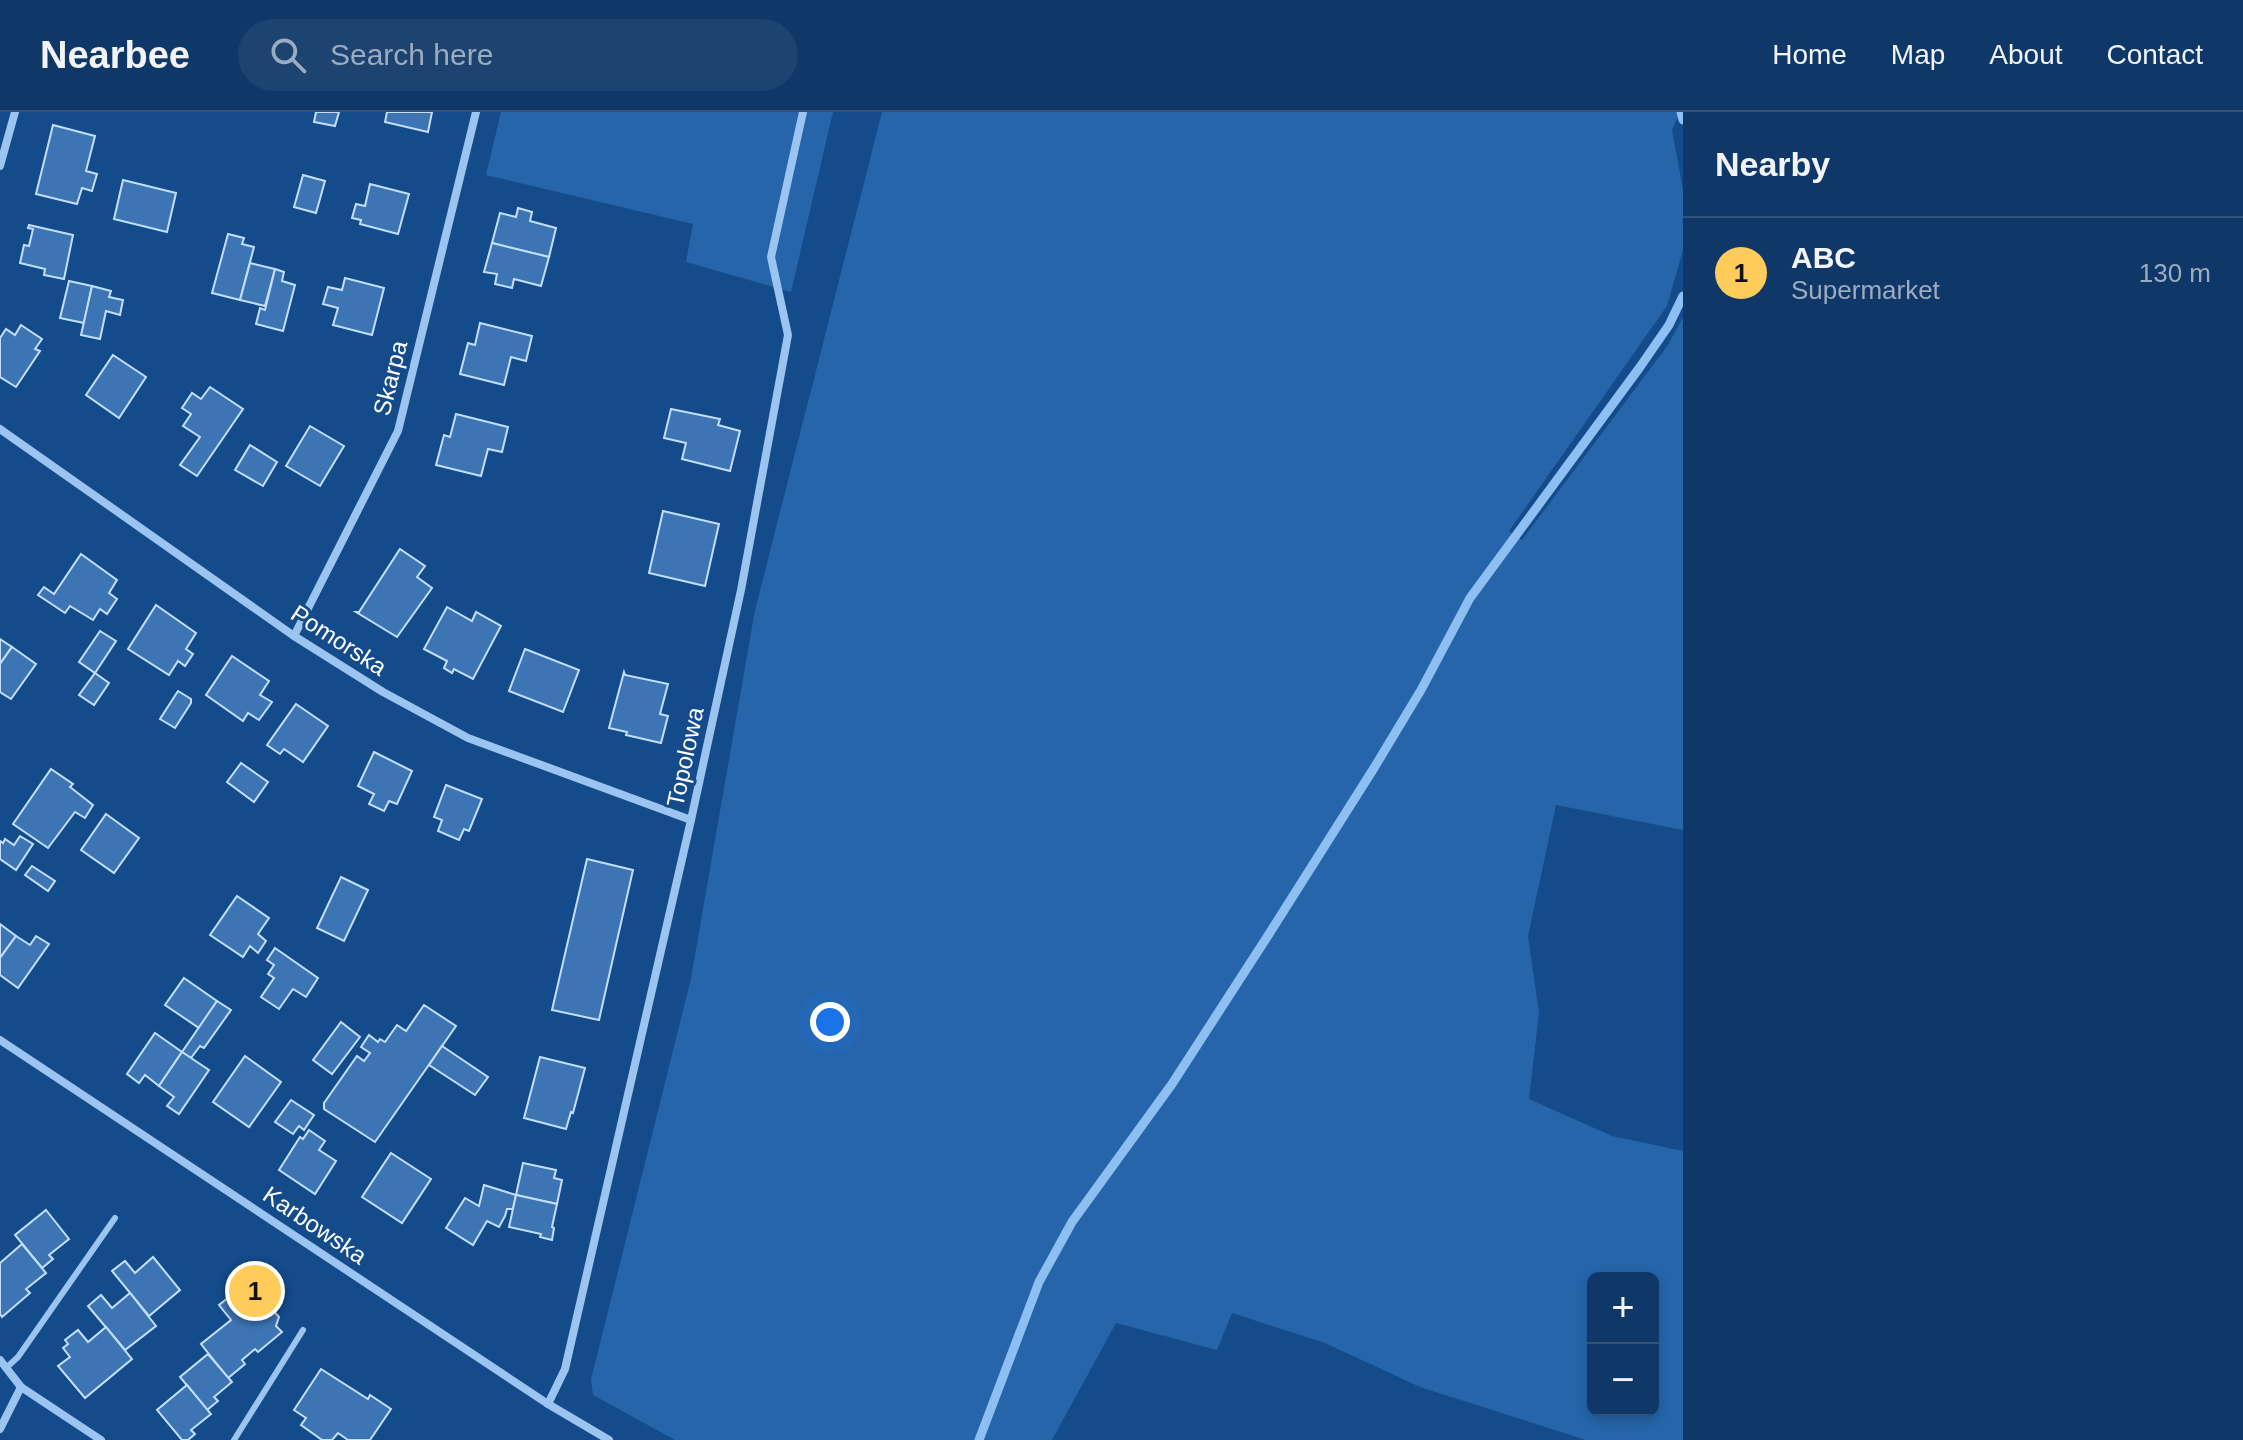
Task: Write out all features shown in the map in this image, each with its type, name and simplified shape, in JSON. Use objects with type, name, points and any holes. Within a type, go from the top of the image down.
[{"type":"street","points":[[0,166],[15,112]]},
{"type":"street","name":"Skarpa","points":[[294,636],[398,431],[476,112]]},
{"type":"street","name":"Topolowa","points":[[548,1404],[568,1358],[741,590],[788,335],[771,257],[803,112]]},
{"type":"street","points":[[0,121],[11,128]]},
{"type":"street","name":"Pomorska","points":[[0,429],[294,636],[383,692],[468,738],[691,820]]},
{"type":"street","name":"Karbowska","points":[[0,1040],[548,1404],[609,1440]]},
{"type":"street","points":[[3,1364],[21,1387],[101,1440]]},
{"type":"street","points":[[0,1429],[21,1387]]},
{"type":"lane","points":[[3,1364],[18,1357],[115,1218]]},
{"type":"lane","points":[[234,1440],[303,1330]]},
{"type":"shaded area","points":[[501,112],[833,112],[791,292],[686,262],[693,224],[486,175]]},
{"type":"shaded area","points":[[882,112],[1680,112],[1672,130],[1683,190],[1683,250],[1667,306],[1509,531],[1522,540],[1668,345],[1683,317],[1683,830],[1556,805],[1528,936],[1539,1013],[1529,1099],[1612,1136],[1683,1151],[1683,1440],[1586,1440],[1420,1387],[1325,1343],[1232,1313],[1217,1350],[1116,1323],[1052,1440],[675,1440],[593,1395],[591,1379],[691,978],[755,610]]},
{"type":"building","points":[[316,112],[339,112],[335,126],[314,122]]},
{"type":"building","points":[[387,112],[432,112],[428,132],[385,122]]},
{"type":"building","points":[[53,125],[95,136],[86,171],[97,174],[92,191],[82,188],[77,204],[36,194]]},
{"type":"building","points":[[303,175],[325,181],[316,213],[294,207]]},
{"type":"building","points":[[123,180],[176,193],[167,232],[114,219]]},
{"type":"building","points":[[370,184],[409,194],[398,234],[360,224],[361,220],[352,218],[356,204],[365,206]]},
{"type":"building","points":[[518,208],[532,212],[530,221],[556,228],[549,257],[492,243],[500,213],[516,217]]},
{"type":"building","points":[[29,225],[73,235],[64,279],[44,275],[45,269],[20,263],[24,245],[29,246],[33,229],[28,228]]},
{"type":"building","points":[[228,234],[244,238],[242,244],[254,247],[240,300],[212,293]]},
{"type":"building","points":[[492,243],[549,257],[541,286],[514,279],[512,288],[495,284],[497,274],[484,272]]},
{"type":"building","points":[[250,263],[275,269],[265,306],[240,300]]},
{"type":"building","points":[[275,269],[284,272],[282,281],[295,285],[283,331],[256,324],[260,308],[265,310]]},
{"type":"building","points":[[345,278],[384,288],[372,335],[333,325],[338,308],[323,304],[328,287],[342,290]]},
{"type":"building","points":[[69,281],[92,286],[84,323],[60,318]]},
{"type":"building","points":[[92,286],[111,291],[109,297],[123,300],[120,315],[106,311],[100,339],[81,335]]},
{"type":"building","points":[[480,323],[532,336],[526,361],[511,357],[504,385],[460,374],[468,343],[475,345]]},
{"type":"building","points":[[21,325],[42,339],[35,349],[40,351],[16,387],[0,377],[0,338],[6,329],[15,335]]},
{"type":"building","points":[[113,355],[146,377],[119,418],[86,395]]},
{"type":"building","points":[[210,387],[243,409],[197,476],[180,465],[200,437],[183,426],[191,414],[182,408],[192,393],[201,399]]},
{"type":"building","points":[[671,409],[720,419],[718,425],[740,431],[730,471],[682,459],[686,443],[664,438]]},
{"type":"building","points":[[456,414],[508,427],[502,452],[488,449],[481,476],[436,465],[444,435],[450,437]]},
{"type":"building","points":[[310,426],[344,446],[320,486],[286,466]]},
{"type":"building","points":[[250,445],[277,462],[263,486],[235,470]]},
{"type":"building","points":[[663,511],[719,524],[705,586],[649,573]]},
{"type":"building","points":[[400,549],[425,566],[417,577],[432,588],[397,637],[356,612],[359,612]]},
{"type":"building","points":[[81,554],[117,580],[109,593],[117,599],[107,614],[100,609],[93,620],[70,606],[65,613],[38,595],[44,587],[54,594]]},
{"type":"building","points":[[156,605],[196,633],[186,649],[193,654],[185,666],[178,661],[169,675],[128,649]]},
{"type":"building","points":[[447,607],[472,621],[476,612],[501,626],[473,679],[454,669],[452,673],[444,668],[447,661],[424,649]]},
{"type":"building","points":[[100,631],[116,641],[95,673],[79,662]]},
{"type":"building","points":[[0,639],[12,647],[0,664]]},
{"type":"building","points":[[12,647],[36,664],[11,699],[0,692],[0,664]]},
{"type":"building","points":[[525,649],[579,670],[563,712],[509,691]]},
{"type":"building","points":[[232,656],[269,681],[260,695],[272,702],[259,720],[248,713],[243,721],[206,695]]},
{"type":"building","points":[[624,672],[625,675],[668,684],[660,714],[668,716],[661,743],[609,728]]},
{"type":"building","points":[[95,673],[109,683],[94,705],[79,695]]},
{"type":"building","points":[[178,691],[191,699],[191,703],[175,728],[160,719]]},
{"type":"building","points":[[296,704],[328,726],[303,762],[284,749],[280,754],[267,745]]},
{"type":"building","points":[[374,752],[412,771],[397,804],[389,801],[384,811],[369,804],[374,794],[358,786]]},
{"type":"building","points":[[241,763],[268,782],[254,802],[227,782]]},
{"type":"building","points":[[51,769],[73,784],[70,787],[93,805],[85,818],[75,812],[48,848],[13,824]]},
{"type":"building","points":[[446,785],[482,799],[469,831],[464,829],[459,840],[438,831],[442,820],[434,817]]},
{"type":"building","points":[[106,814],[139,838],[114,873],[81,850]]},
{"type":"building","points":[[20,836],[33,844],[16,870],[0,859],[0,841],[3,843],[5,839],[14,845]]},
{"type":"building","points":[[587,859],[633,870],[599,1020],[552,1010]]},
{"type":"building","points":[[32,866],[55,881],[48,891],[25,875]]},
{"type":"building","points":[[341,877],[368,890],[344,941],[317,928]]},
{"type":"building","points":[[237,896],[269,918],[258,934],[266,941],[258,953],[250,946],[243,957],[210,935]]},
{"type":"building","points":[[0,924],[16,936],[0,958]]},
{"type":"building","points":[[16,936],[30,945],[36,936],[49,944],[18,988],[0,975],[0,958]]},
{"type":"building","points":[[275,948],[318,978],[306,997],[293,989],[279,1009],[261,997],[274,978],[268,974],[274,965],[267,960]]},
{"type":"building","points":[[184,978],[217,1001],[199,1028],[165,1005]]},
{"type":"building","points":[[217,1001],[231,1010],[204,1048],[200,1046],[191,1058],[182,1052]]},
{"type":"building","points":[[424,1005],[456,1026],[375,1142],[324,1109],[324,1103],[357,1056],[364,1061],[370,1053],[361,1047],[369,1035],[378,1042],[380,1039],[385,1042],[397,1025],[406,1031]]},
{"type":"building","points":[[341,1022],[360,1037],[332,1074],[313,1060]]},
{"type":"building","points":[[155,1033],[182,1052],[159,1086],[145,1075],[139,1083],[127,1074]]},
{"type":"building","points":[[442,1046],[488,1077],[475,1095],[429,1065]]},
{"type":"building","points":[[182,1052],[209,1070],[179,1114],[167,1106],[174,1097],[159,1086]]},
{"type":"building","points":[[245,1056],[281,1082],[249,1127],[213,1102]]},
{"type":"building","points":[[540,1057],[585,1068],[566,1129],[524,1118]]},
{"type":"building","points":[[291,1100],[314,1115],[304,1130],[299,1126],[293,1134],[275,1122]]},
{"type":"building","points":[[309,1130],[325,1141],[319,1150],[336,1161],[315,1194],[279,1170],[300,1137],[303,1139]]},
{"type":"building","points":[[391,1153],[431,1179],[402,1223],[362,1197]]},
{"type":"building","points":[[523,1163],[556,1170],[554,1178],[562,1180],[557,1204],[516,1195]]},
{"type":"building","points":[[484,1185],[516,1195],[513,1209],[507,1209],[499,1227],[487,1221],[473,1245],[446,1228],[465,1198],[479,1206]]},
{"type":"building","points":[[516,1195],[557,1204],[552,1240],[540,1237],[541,1234],[509,1227]]},
{"type":"building","points":[[46,1210],[69,1239],[49,1255],[53,1259],[42,1268],[15,1235]]},
{"type":"building","points":[[22,1244],[46,1273],[26,1289],[30,1293],[2,1317],[0,1263]]},
{"type":"building","points":[[153,1257],[180,1290],[149,1316],[112,1271],[125,1261],[135,1273]]},
{"type":"building","points":[[238,1290],[251,1306],[257,1302],[263,1309],[272,1309],[279,1317],[276,1326],[282,1332],[258,1352],[255,1349],[242,1360],[245,1364],[228,1378],[201,1344],[231,1320],[219,1305]]},
{"type":"building","points":[[130,1293],[156,1326],[125,1350],[88,1306],[101,1295],[112,1308]]},
{"type":"building","points":[[106,1327],[132,1359],[85,1398],[58,1366],[70,1357],[63,1348],[68,1344],[65,1340],[78,1330],[88,1342]]},
{"type":"building","points":[[208,1354],[232,1382],[214,1397],[218,1401],[207,1410],[180,1377]]},
{"type":"building","points":[[321,1369],[368,1399],[370,1395],[391,1409],[370,1440],[348,1440],[338,1433],[332,1440],[322,1440],[301,1425],[306,1418],[294,1410]]},
{"type":"building","points":[[187,1385],[211,1414],[191,1430],[195,1434],[188,1440],[182,1440],[157,1410]]},
{"type":"waterway","points":[[1681,112],[1683,120]]},
{"type":"waterway","points":[[979,1440],[1039,1282],[1072,1222],[1172,1084],[1269,934],[1421,690],[1470,598],[1640,367],[1669,325],[1683,296]]},
{"type":"place","name":"ABC","points":[[255,1291]]}]
